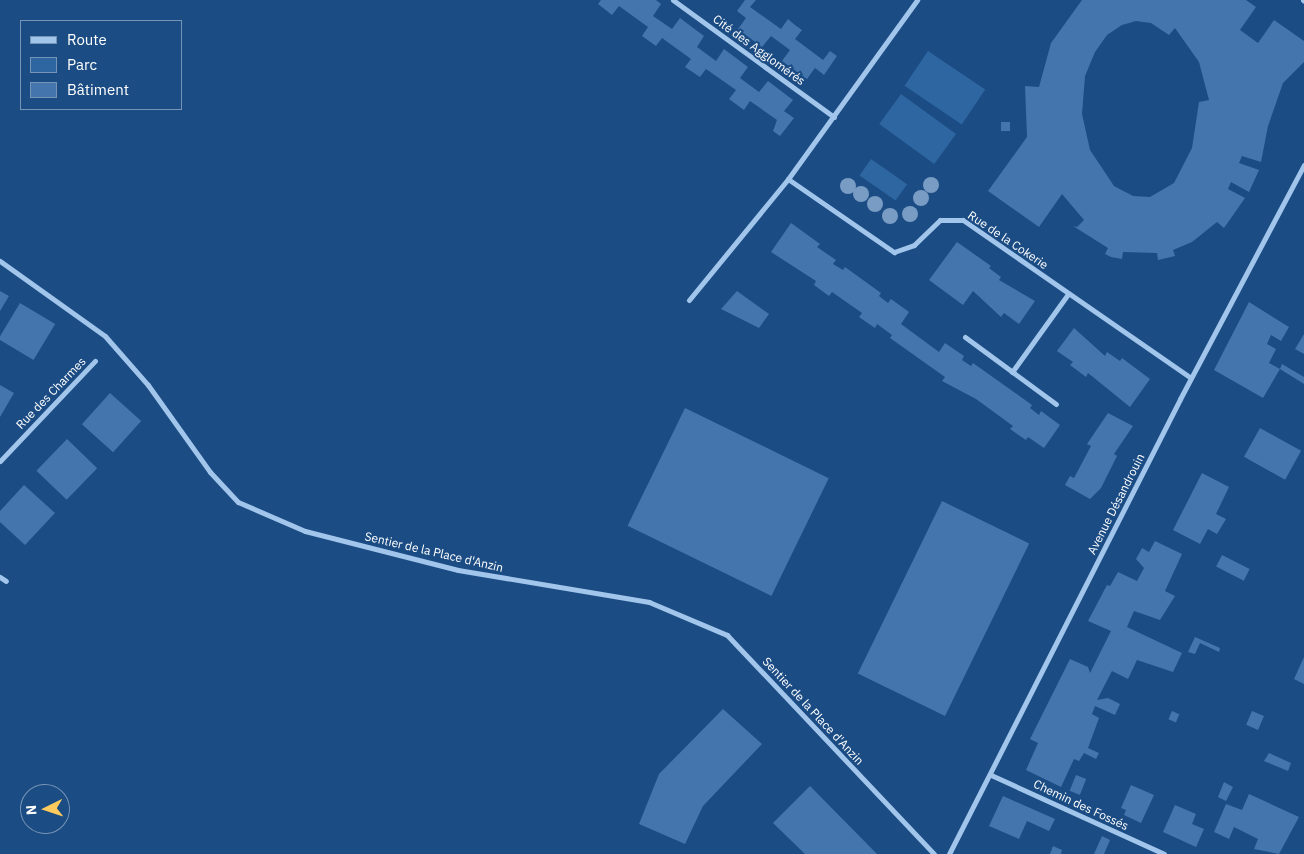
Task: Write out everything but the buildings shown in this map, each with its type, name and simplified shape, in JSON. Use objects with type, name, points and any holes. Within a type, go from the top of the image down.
[{"type":"street","name":"Cité des Agglomérés","points":[[673,0],[834,117]]},
{"type":"street","points":[[689,300],[788,179],[917,0]]},
{"type":"street","name":"Avenue Désandrouin","points":[[949,854],[1191,378],[1304,165]]},
{"type":"street","name":"Rue de la Cokerie","points":[[788,179],[894,252],[914,246],[940,220],[963,220],[1191,378]]},
{"type":"street","name":"Sentier de la Place d'Anzin","points":[[0,261],[105,336],[148,384],[210,472],[238,502],[305,531],[458,570],[648,602],[727,635],[934,854]]},
{"type":"street","points":[[1012,372],[1068,294]]},
{"type":"street","points":[[965,338],[1056,404]]},
{"type":"street","name":"Rue des Charmes","points":[[0,461],[95,361]]},
{"type":"street","points":[[0,577],[6,581]]},
{"type":"street","name":"Chemin des Fossés","points":[[990,775],[1164,854]]},
{"type":"green space","points":[[928,51],[985,90],[962,124],[905,86]]},
{"type":"green space","points":[[901,94],[956,134],[934,164],[879,124]]},
{"type":"green space","points":[[871,159],[907,184],[896,201],[860,175]]}]
